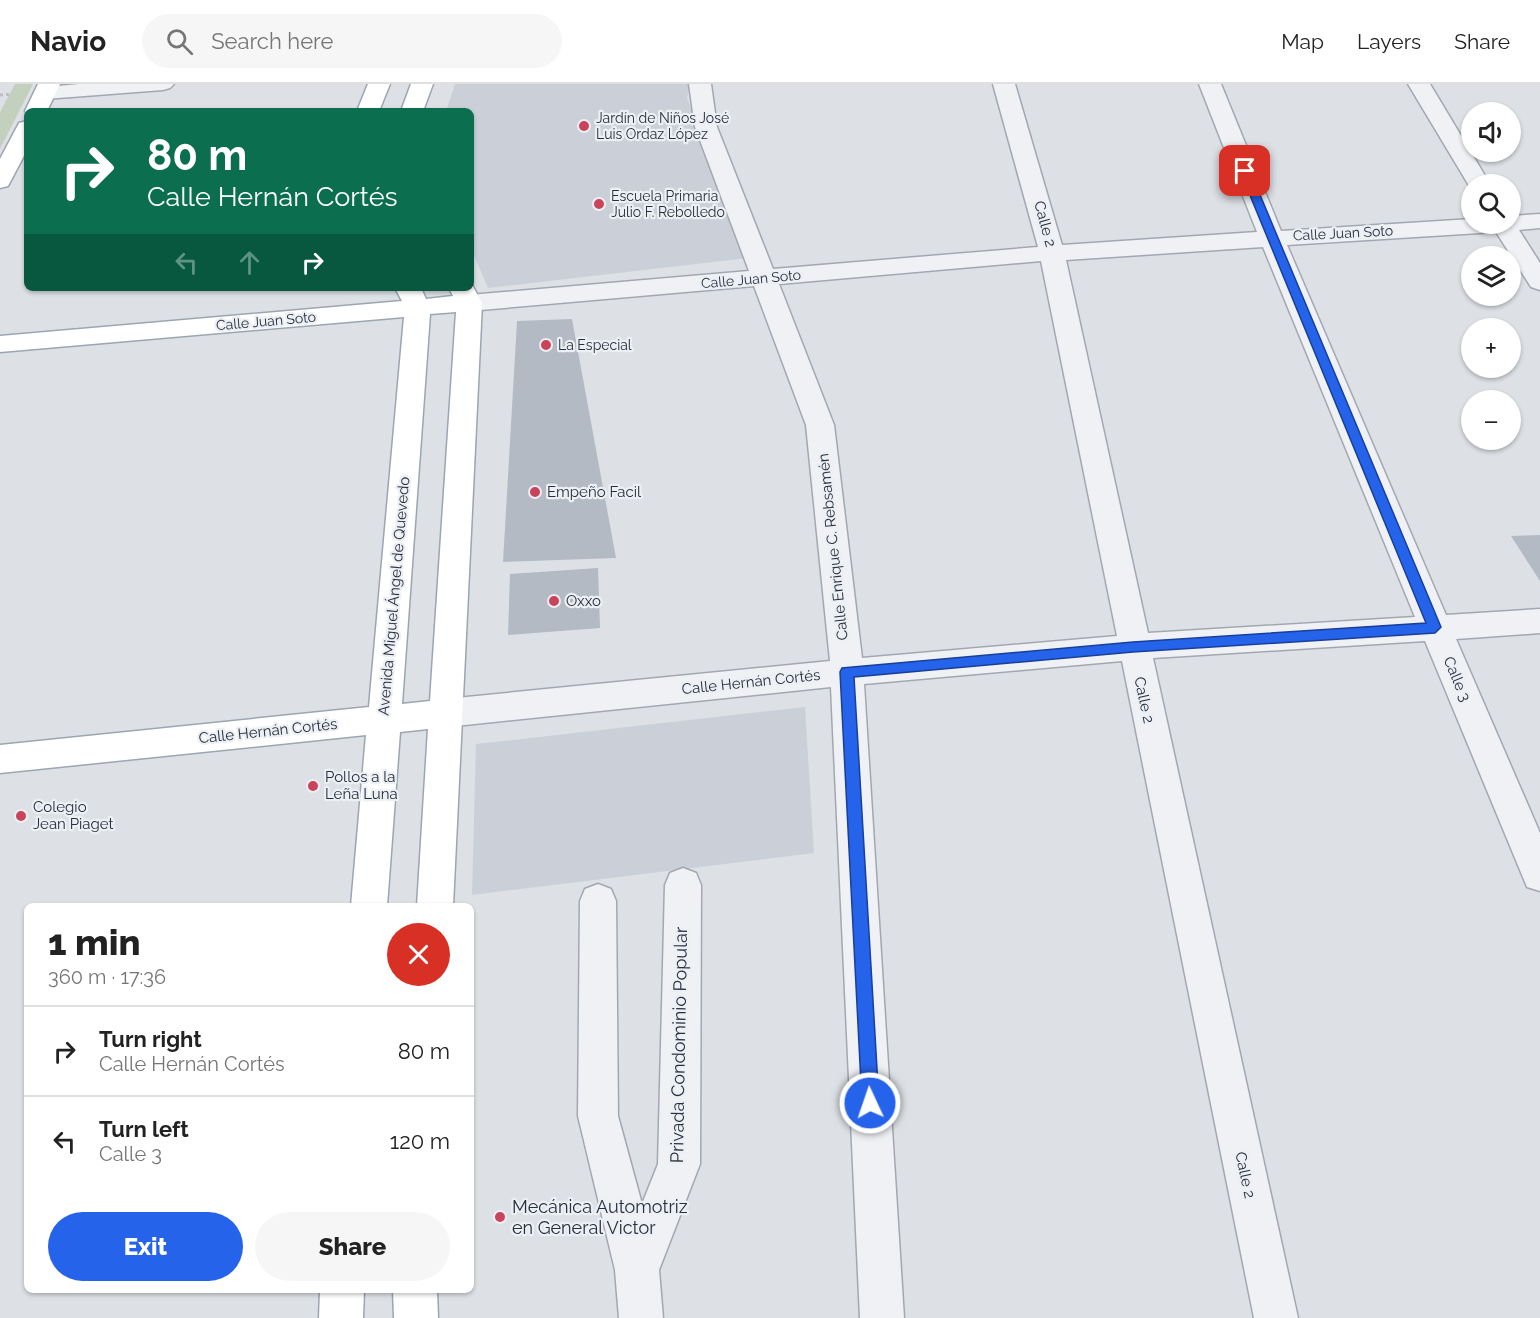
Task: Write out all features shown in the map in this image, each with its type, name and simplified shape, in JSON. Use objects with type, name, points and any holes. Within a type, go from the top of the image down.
[{"type":"main road","points":[[369,108],[379,84]]},
{"type":"main road","points":[[413,108],[422,84]]},
{"type":"main road","points":[[0,181],[24,134]]},
{"type":"main road","points":[[435,903],[465,296]]},
{"type":"main road","name":"Calle Juan Soto","points":[[0,344],[413,298],[465,296]]},
{"type":"main road","name":"Avenida Miguel Ángel de Quevedo","points":[[369,903],[413,298]]},
{"type":"main road","name":"Calle Hernán Cortés","points":[[0,759],[446,713]]},
{"type":"main road","points":[[341,1318],[342,1293]]},
{"type":"main road","points":[[415,1293],[416,1318]]},
{"type":"street","points":[[43,96],[163,84]]},
{"type":"street","name":"Calle Enrique C. Rebsamén","points":[[700,84],[706,128],[820,424],[847,672],[882,1318]]},
{"type":"street","name":"Calle 2","points":[[1004,84],[1052,253],[1133,647],[1276,1318]]},
{"type":"street","name":"Calle 3","points":[[1210,84],[1271,237],[1540,875]]},
{"type":"street","points":[[1419,84],[1473,174]]},
{"type":"street","points":[[1521,222],[1540,221]]},
{"type":"street","name":"Calle Juan Soto","points":[[465,296],[763,278],[1052,253],[1461,226]]},
{"type":"street","points":[[1509,234],[1540,282]]},
{"type":"street","name":"Calle Hernán Cortés","points":[[446,713],[847,672],[1133,647],[1540,621]]},
{"type":"street","name":"Privada Condominio Popular","points":[[637,1270],[679,1164],[683,885]]},
{"type":"street","points":[[598,901],[598,1116],[637,1270],[641,1318]]},
{"type":"shaded area","name":"Escuela Primaria Julio F. Rebolledo","points":[[455,84],[690,84],[687,98],[748,258],[488,288],[474,255],[474,108],[447,108]]},
{"type":"shaded area","points":[[805,707],[814,853],[472,895],[476,744]]},
{"type":"green space","points":[[15,84],[33,84],[0,149],[0,112]]},
{"type":"building","points":[[572,319],[616,558],[503,562],[517,321]]},
{"type":"building","points":[[1540,535],[1540,581],[1511,536]]},
{"type":"building","name":"Oxxo","points":[[598,568],[600,628],[508,635],[510,574]]},
{"type":"place","name":"Jardín de Niños José Luis Ordaz López","points":[[584,126]]},
{"type":"place","name":"Escuela Primaria Julio F. Rebolledo","points":[[599,204]]},
{"type":"place","name":"La Especial","points":[[546,345]]},
{"type":"place","name":"Empeño Facil","points":[[535,492]]},
{"type":"place","name":"Oxxo","points":[[554,601]]},
{"type":"place","name":"Pollos a la Leña Luna","points":[[313,786]]},
{"type":"place","name":"Colegio Jean Piaget","points":[[21,816]]},
{"type":"place","name":"Mecánica Automotriz en General Victor","points":[[500,1217]]},
{"type":"route","points":[[870,1103],[847,672],[1133,647],[1435,627],[1245,171]]}]
